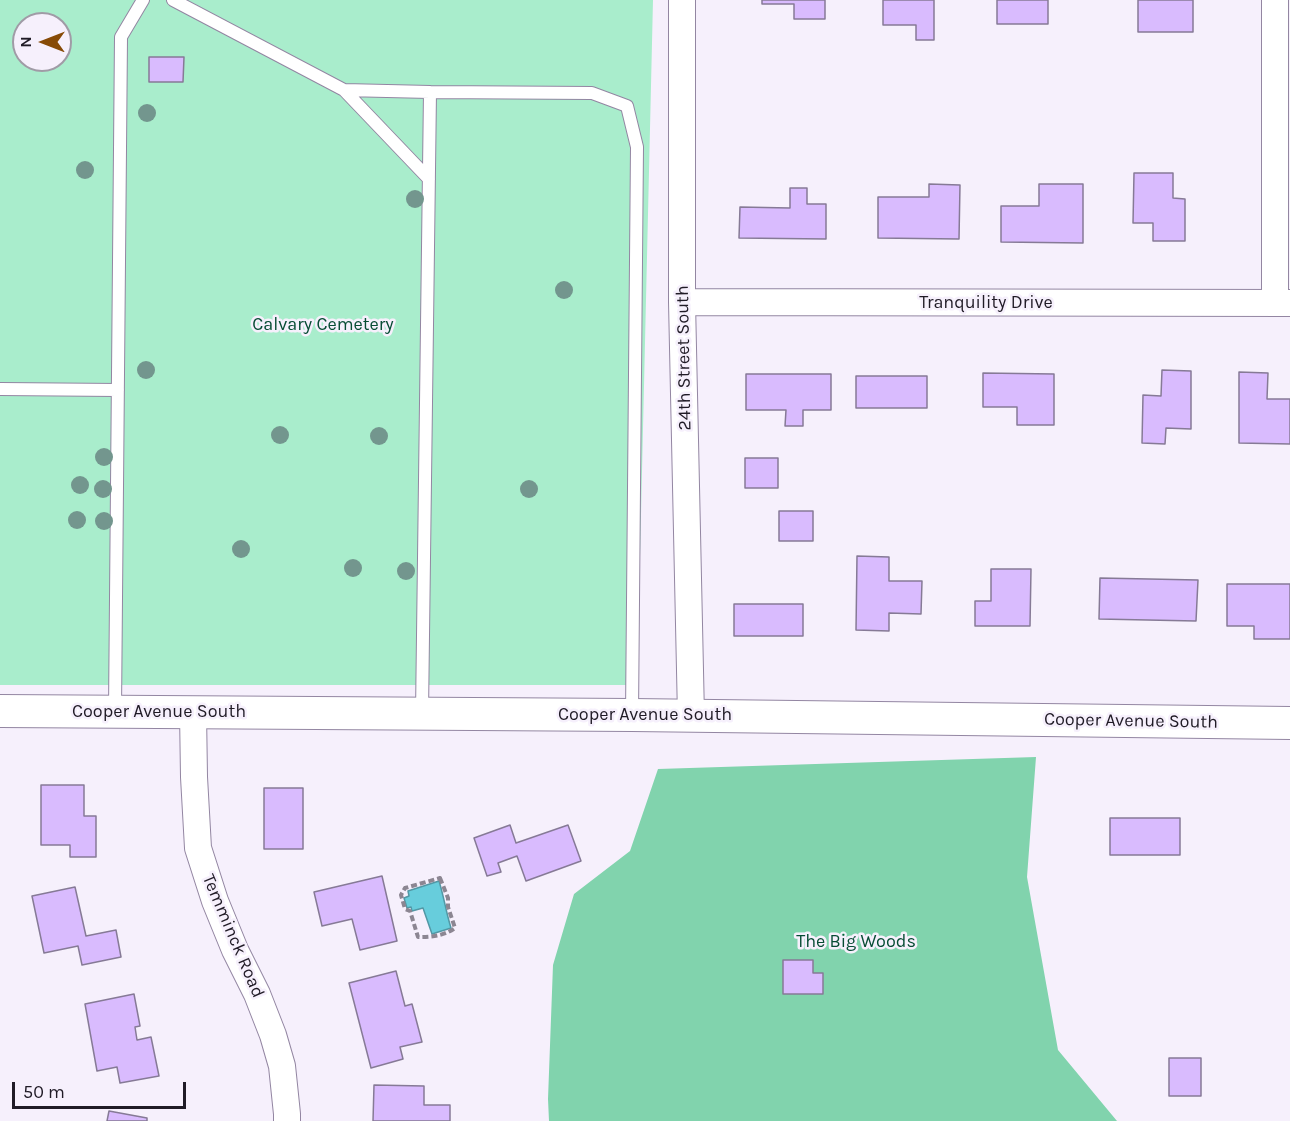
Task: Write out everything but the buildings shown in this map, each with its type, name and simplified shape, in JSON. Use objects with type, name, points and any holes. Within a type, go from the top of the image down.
[{"type":"street","name":"24th Street South","points":[[682,0],[682,302],[691,716]]},
{"type":"street","points":[[1275,0],[1282,303]]},
{"type":"street","name":"Tranquility Drive","points":[[682,302],[1282,303]]},
{"type":"street","name":"Cooper Avenue South","points":[[0,711],[632,715],[1290,723]]},
{"type":"street","name":"Temminck Road","points":[[193,712],[198,848],[215,901],[273,1035],[282,1066],[287,1121]]},
{"type":"lane","points":[[115,712],[121,37],[143,0]]},
{"type":"lane","points":[[172,0],[344,90],[429,179]]},
{"type":"lane","points":[[344,90],[592,93],[627,106],[637,147],[632,715]]},
{"type":"lane","points":[[422,714],[430,92]]},
{"type":"lane","points":[[0,389],[118,390]]},
{"type":"path","points":[[440,878],[448,898],[454,928],[450,932],[432,937],[418,937],[410,911],[405,909],[401,895],[405,888],[440,878]]},
{"type":"green space","name":"Calvary Cemetery","points":[[0,0],[653,0],[637,685],[0,685]]},
{"type":"green space","name":"The Big Woods","points":[[1036,757],[1027,877],[1058,1050],[1117,1121],[549,1121],[553,965],[574,894],[630,851],[658,769]]},
{"type":"water","points":[[439,881],[451,928],[432,934],[423,908],[412,911],[411,907],[407,908],[404,898],[409,896],[408,891]]}]
